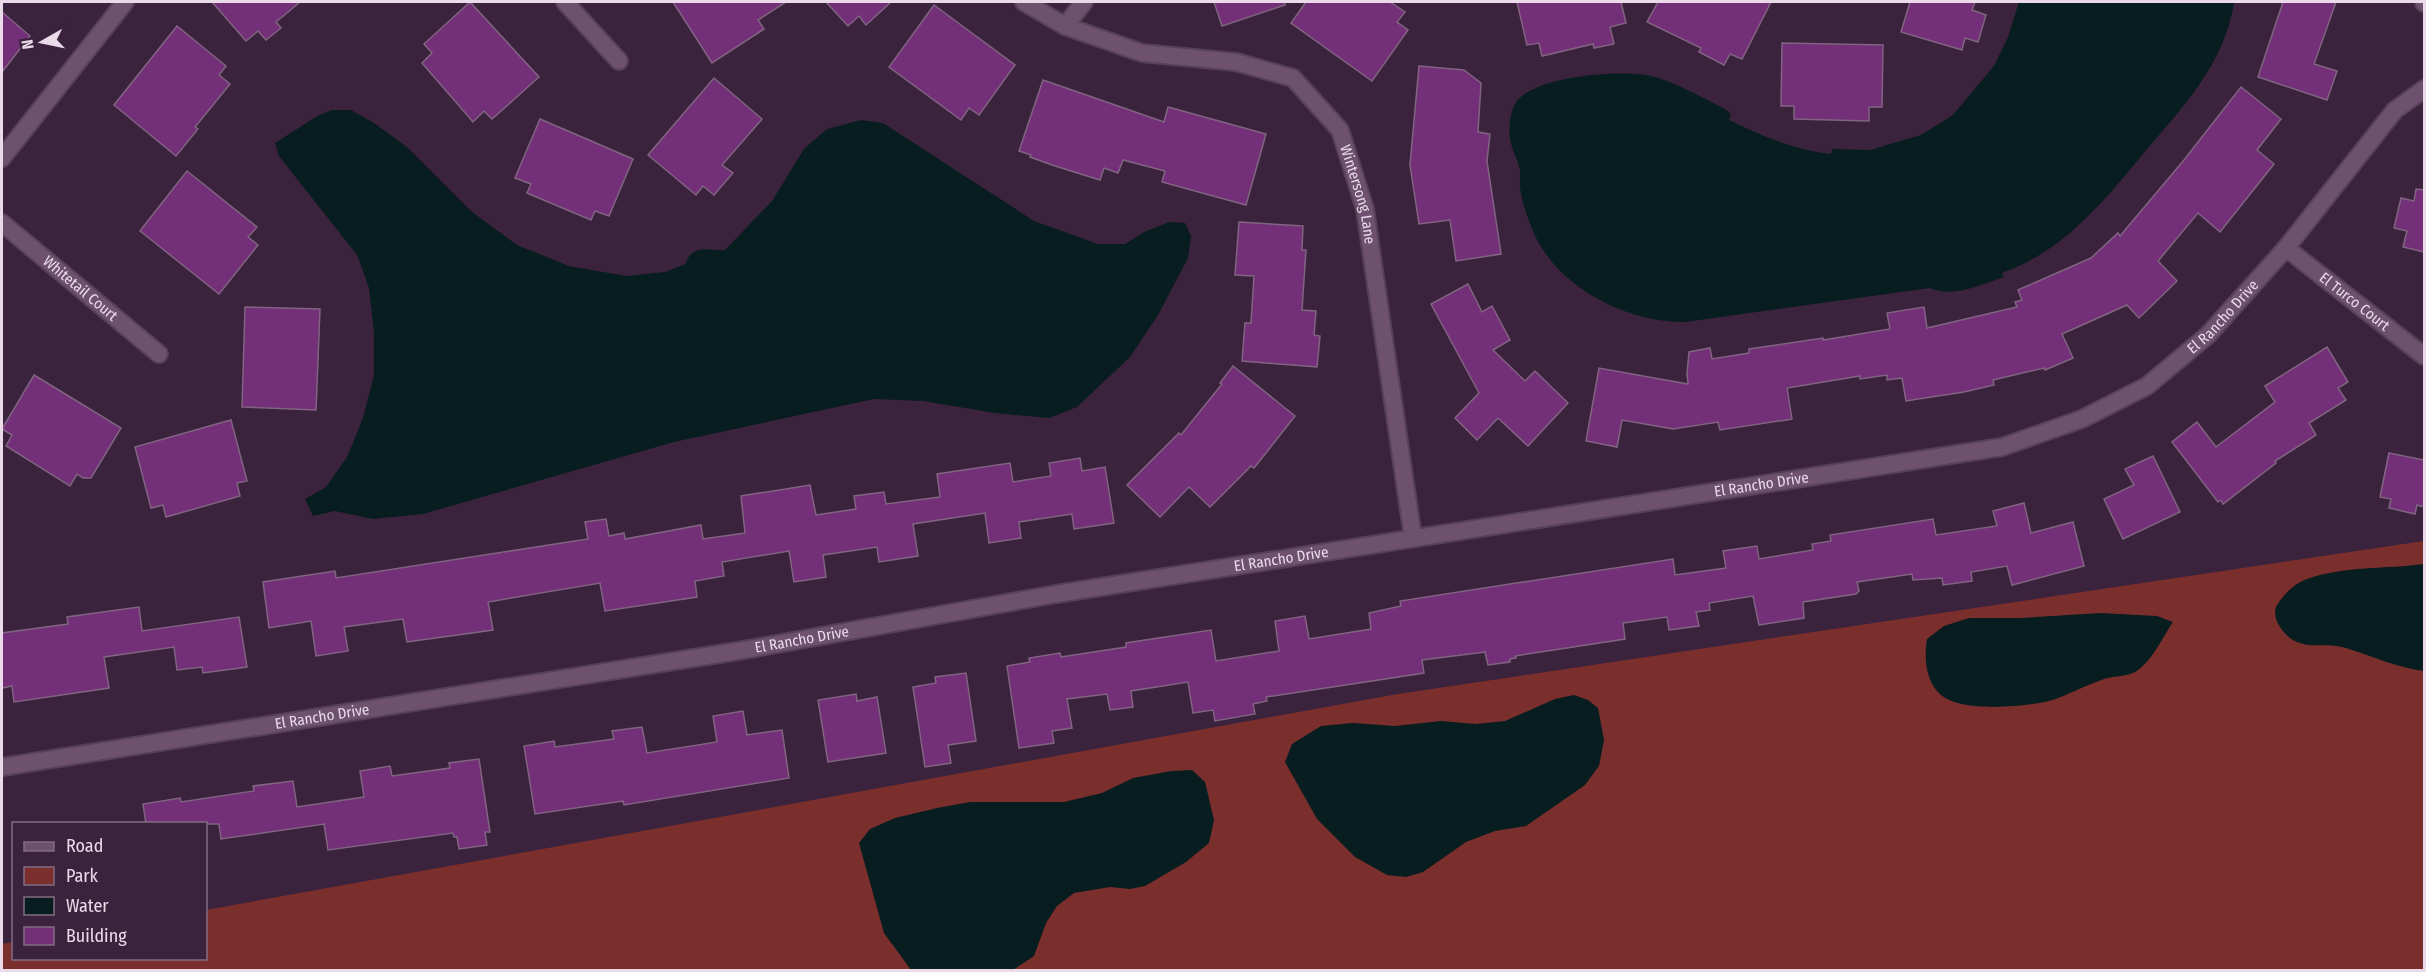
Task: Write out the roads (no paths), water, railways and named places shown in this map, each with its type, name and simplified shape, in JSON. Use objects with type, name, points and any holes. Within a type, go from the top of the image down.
[{"type":"street","points":[[2,158],[125,2]]},
{"type":"street","points":[[565,2],[619,61]]},
{"type":"street","name":"Wintersong Lane","points":[[1024,2],[1065,26],[1142,53],[1236,62],[1293,78],[1340,130],[1365,209],[1413,538]]},
{"type":"street","points":[[1065,26],[1084,2]]},
{"type":"street","name":"El Rancho Drive","points":[[2,767],[738,651],[1056,594],[2002,447],[2082,419],[2147,386],[2208,335],[2286,248],[2395,110],[2424,89]]},
{"type":"street","name":"Whitetail Court","points":[[2,223],[159,354]]},
{"type":"street","name":"El Turco Court","points":[[2286,248],[2424,356]]},
{"type":"water","points":[[2019,2],[2239,2],[2234,3],[2229,25],[2211,66],[2172,120],[2128,172],[2081,223],[2045,252],[2002,273],[2004,277],[1977,287],[1957,291],[1939,291],[1930,288],[1685,322],[1663,321],[1617,308],[1576,285],[1558,269],[1544,251],[1533,231],[1522,198],[1520,171],[1511,145],[1509,128],[1514,106],[1522,96],[1536,88],[1574,77],[1615,74],[1646,75],[1666,80],[1696,94],[1725,109],[1731,114],[1729,120],[1778,142],[1831,154],[1832,149],[1871,150],[1921,135],[1953,115],[1994,66],[2008,37]]},
{"type":"water","points":[[332,110],[351,110],[374,123],[407,147],[472,212],[517,245],[569,266],[626,276],[665,272],[685,264],[692,253],[697,251],[725,250],[772,201],[804,149],[827,129],[861,120],[883,123],[1034,221],[1098,244],[1125,244],[1144,232],[1169,222],[1185,223],[1191,236],[1188,258],[1158,315],[1130,357],[1077,407],[1049,418],[995,413],[923,401],[874,399],[674,442],[423,514],[373,519],[335,511],[313,516],[305,499],[326,487],[347,457],[363,418],[374,375],[374,332],[369,288],[357,255],[279,156],[275,143],[319,115]]},
{"type":"water","points":[[2424,564],[2424,671],[2395,665],[2346,648],[2303,644],[2287,636],[2277,622],[2275,611],[2277,605],[2294,586],[2307,579],[2350,570]]},
{"type":"water","points":[[2100,613],[2157,616],[2173,622],[2152,656],[2135,672],[2104,679],[2042,703],[1995,707],[1951,701],[1941,695],[1929,676],[1926,661],[1927,639],[1944,626],[1969,618],[2021,618]]},
{"type":"water","points":[[1574,695],[1588,700],[1598,708],[1604,740],[1599,766],[1585,785],[1526,826],[1495,831],[1466,842],[1423,872],[1406,877],[1387,875],[1355,857],[1317,819],[1285,762],[1292,744],[1321,726],[1353,723],[1395,726],[1441,721],[1476,724],[1505,721],[1555,699]]},
{"type":"water","points":[[1192,770],[1205,782],[1214,820],[1209,843],[1186,862],[1145,886],[1130,889],[1110,887],[1074,893],[1057,906],[1046,923],[1034,956],[1013,970],[911,970],[884,933],[859,843],[870,829],[895,818],[937,808],[970,802],[1064,802],[1102,793],[1133,778],[1171,771]]}]
